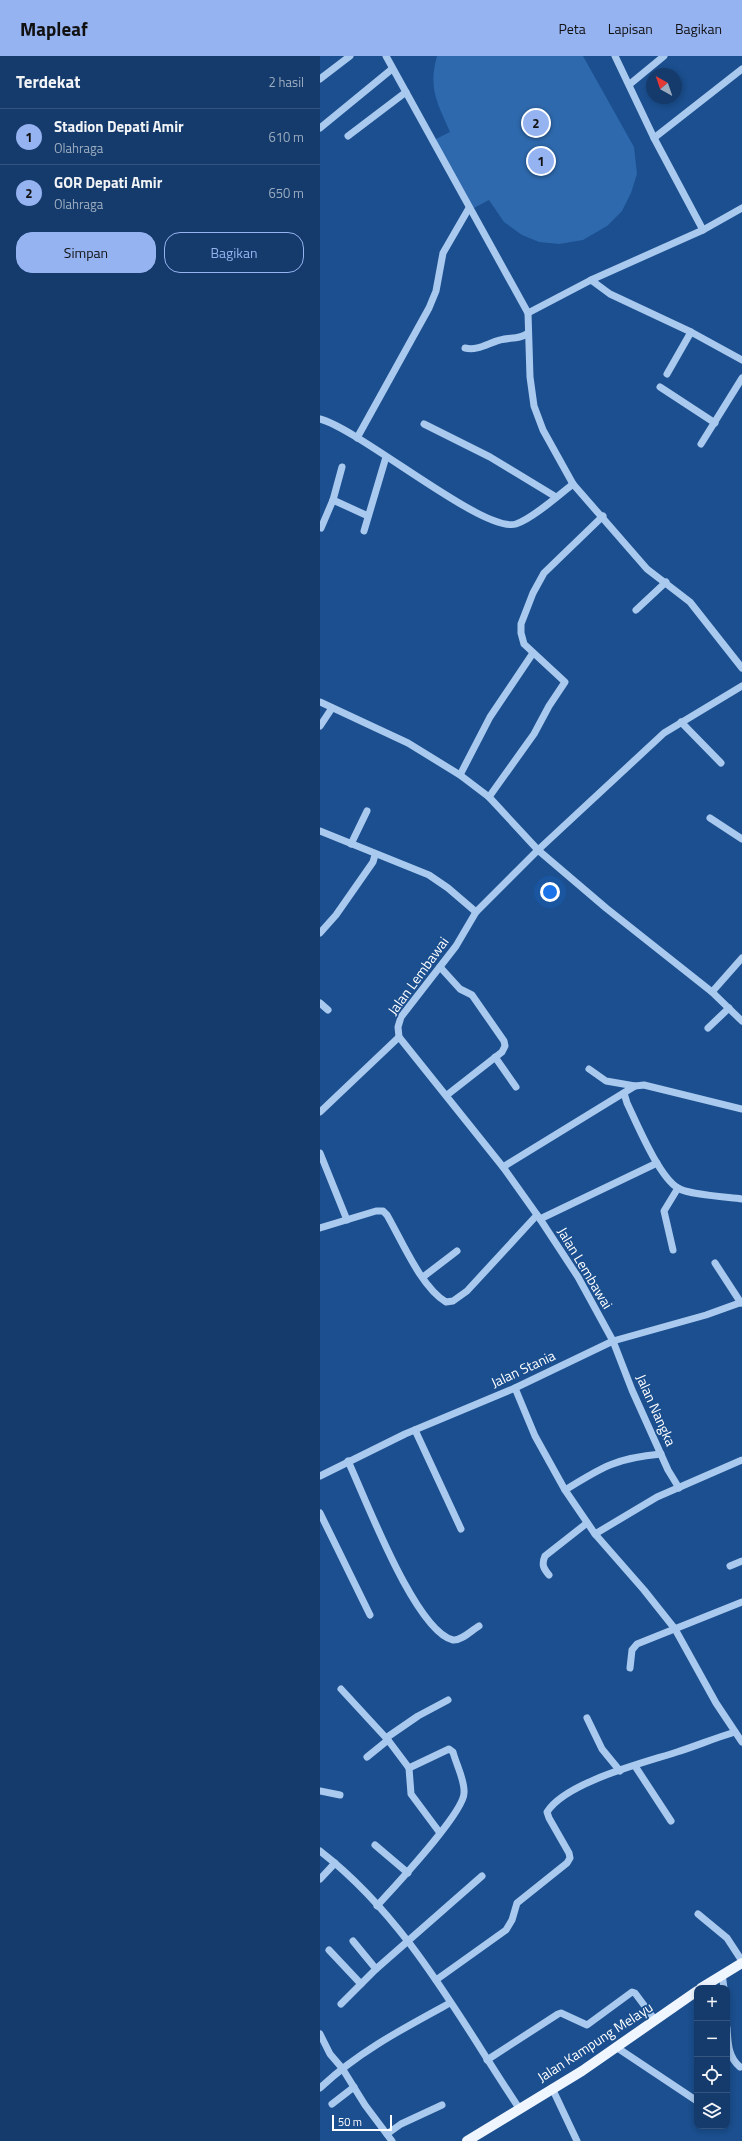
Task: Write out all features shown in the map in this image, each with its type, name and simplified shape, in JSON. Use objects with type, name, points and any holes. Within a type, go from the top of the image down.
[{"type":"main road","points":[[706,1985],[742,1962]]},
{"type":"main road","name":"Jalan Kampung Melayu","points":[[467,2141],[582,2071],[694,1993]]},
{"type":"street","points":[[320,79],[349,56]]},
{"type":"street","points":[[386,56],[528,313],[530,377],[534,406],[543,430],[573,484],[603,516],[647,569],[666,582],[690,602],[742,668]]},
{"type":"street","points":[[615,56],[630,84],[654,138],[703,230]]},
{"type":"street","points":[[630,84],[664,56]]},
{"type":"street","points":[[320,128],[392,69]]},
{"type":"street","points":[[654,138],[742,69]]},
{"type":"street","points":[[348,136],[406,92]]},
{"type":"street","points":[[357,438],[430,308],[436,291],[443,253],[470,208]]},
{"type":"street","points":[[528,313],[591,280],[703,230],[742,208]]},
{"type":"street","points":[[591,280],[610,294],[691,332],[742,360]]},
{"type":"street","points":[[667,374],[691,332]]},
{"type":"street","points":[[465,348],[477,349],[502,339],[521,338],[528,333]]},
{"type":"street","points":[[701,444],[716,423],[742,378]]},
{"type":"street","points":[[660,387],[716,423]]},
{"type":"street","points":[[320,419],[357,438],[456,501],[501,523],[516,524],[573,484]]},
{"type":"street","points":[[424,424],[490,457],[556,497]]},
{"type":"street","points":[[364,531],[386,457]]},
{"type":"street","points":[[321,528],[333,500],[342,467]]},
{"type":"street","points":[[333,500],[368,516]]},
{"type":"street","points":[[489,797],[534,734],[549,706],[565,682],[533,653],[522,638],[521,624],[541,578],[549,567],[603,516]]},
{"type":"street","points":[[636,610],[666,582]]},
{"type":"street","points":[[460,775],[490,717],[533,653]]},
{"type":"street","name":"Jalan Lembawai","points":[[613,1341],[578,1277],[538,1217],[503,1167],[447,1095],[399,1037],[398,1027],[401,1017],[462,937],[476,912],[538,850],[649,745],[681,722],[742,686]]},
{"type":"street","points":[[320,702],[387,732],[460,775],[489,797],[538,850],[606,908],[712,992],[742,1021]]},
{"type":"street","points":[[320,726],[332,708]]},
{"type":"street","points":[[681,722],[721,763]]},
{"type":"street","points":[[351,844],[367,811]]},
{"type":"street","points":[[710,818],[742,839]]},
{"type":"street","points":[[320,831],[375,855],[429,875],[448,888],[476,912]]},
{"type":"street","points":[[320,933],[369,868],[375,855]]},
{"type":"street","points":[[712,992],[742,958]]},
{"type":"street","points":[[440,967],[460,989],[472,995],[504,1040],[502,1052],[447,1095]]},
{"type":"street","points":[[320,1003],[328,1010]]},
{"type":"street","points":[[708,1028],[729,1008]]},
{"type":"street","points":[[320,1112],[399,1037]]},
{"type":"street","points":[[495,1057],[516,1087]]},
{"type":"street","points":[[589,1069],[606,1081],[635,1086],[644,1085],[742,1109]]},
{"type":"street","points":[[503,1167],[635,1086]]},
{"type":"street","points":[[624,1093],[627,1103],[657,1163],[678,1188],[742,1199]]},
{"type":"street","points":[[320,1153],[347,1220]]},
{"type":"street","points":[[320,1228],[383,1211],[388,1215],[423,1277],[440,1299],[446,1302],[453,1301],[467,1291],[538,1217],[657,1163]]},
{"type":"street","points":[[673,1250],[664,1211],[678,1188]]},
{"type":"street","points":[[423,1277],[456,1251]]},
{"type":"street","points":[[715,1263],[741,1302]]},
{"type":"street","name":"Jalan Stania","points":[[320,1476],[348,1461],[415,1430],[515,1388],[613,1341],[706,1315],[741,1302]]},
{"type":"street","name":"Jalan Nangka","points":[[613,1341],[632,1390],[661,1454],[679,1488]]},
{"type":"street","points":[[515,1388],[535,1436],[565,1490],[595,1534],[644,1590],[675,1630],[742,1742]]},
{"type":"street","points":[[415,1430],[461,1529]]},
{"type":"street","points":[[565,1490],[604,1467],[620,1460],[661,1454]]},
{"type":"street","points":[[595,1534],[657,1497],[742,1460]]},
{"type":"street","points":[[348,1461],[405,1587],[425,1617],[442,1634],[453,1640],[460,1638],[479,1626]]},
{"type":"street","points":[[320,1513],[370,1615]]},
{"type":"street","points":[[549,1575],[543,1568],[542,1561],[545,1556],[587,1523]]},
{"type":"street","points":[[730,1566],[742,1561]]},
{"type":"street","points":[[630,1668],[632,1650],[634,1646],[742,1602]]},
{"type":"street","points":[[341,1689],[387,1739],[409,1768],[411,1794],[440,1834]]},
{"type":"street","points":[[367,1757],[387,1739],[418,1716],[448,1700]]},
{"type":"street","points":[[587,1718],[602,1749],[620,1771]]},
{"type":"street","points":[[436,1980],[506,1930],[512,1920],[517,1903],[567,1863],[570,1858],[569,1852],[548,1818],[547,1812],[551,1806],[578,1787],[620,1771],[735,1732]]},
{"type":"street","points":[[377,1906],[408,1873],[440,1834],[464,1794],[453,1752],[449,1749],[409,1768]]},
{"type":"street","points":[[635,1766],[671,1821]]},
{"type":"street","points":[[320,1791],[340,1795]]},
{"type":"street","points":[[375,1845],[408,1873]]},
{"type":"street","points":[[320,1851],[335,1863],[409,1941],[519,2108]]},
{"type":"street","points":[[320,1879],[335,1863]]},
{"type":"street","points":[[341,2004],[376,1969],[482,1876]]},
{"type":"street","points":[[698,1914],[726,1938],[742,1962]]},
{"type":"street","points":[[353,1941],[376,1969]]},
{"type":"street","points":[[330,1950],[361,1984]]},
{"type":"street","points":[[722,1974],[724,1985]]},
{"type":"street","points":[[487,2060],[558,2014],[561,2013],[579,2023],[587,2025],[632,1992],[635,1993],[655,2020]]},
{"type":"street","points":[[320,2088],[342,2068],[395,2033],[450,2003]]},
{"type":"street","points":[[320,2034],[330,2054],[342,2068],[392,2141]]},
{"type":"street","points":[[730,2044],[733,2061],[740,2067]]},
{"type":"street","points":[[616,2046],[694,2099]]},
{"type":"street","points":[[332,2104],[354,2086]]},
{"type":"street","points":[[552,2088],[577,2141]]},
{"type":"street","points":[[387,2134],[412,2118],[442,2105]]},
{"type":"shaded area","points":[[437,56],[583,56],[634,147],[637,174],[631,193],[622,211],[607,226],[583,240],[559,244],[539,242],[522,235],[504,222],[489,200],[472,209],[434,140],[450,132],[435,95],[433,78]]},
{"type":"place","name":"GOR Depati Amir","points":[[536,123]]},
{"type":"place","name":"Stadion Depati Amir","points":[[541,161]]}]
